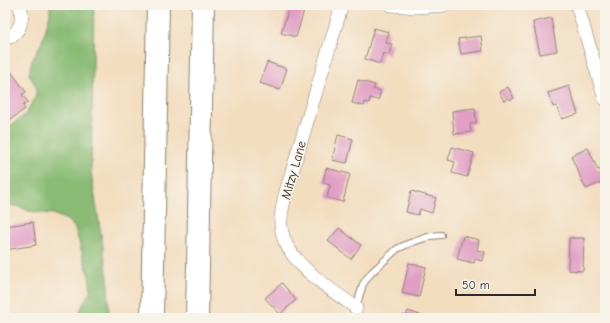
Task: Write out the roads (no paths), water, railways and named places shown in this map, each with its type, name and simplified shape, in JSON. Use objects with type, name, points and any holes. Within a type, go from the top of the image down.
[{"type":"highway","points":[[152,318],[158,5]]},
{"type":"highway","points":[[197,318],[203,5]]},
{"type":"highway","points":[[198,275],[212,128],[216,5]]},
{"type":"street","points":[[5,39],[12,35],[21,25],[22,13],[20,5]]},
{"type":"street","name":"Mitzy Lane","points":[[342,5],[285,195],[280,225],[283,238],[294,259],[302,267],[356,308]]},
{"type":"street","points":[[391,5],[418,7],[445,5]]},
{"type":"street","points":[[577,5],[605,98]]},
{"type":"lane","points":[[356,308],[363,284],[371,273],[397,249],[410,242],[431,236],[441,235]]}]
